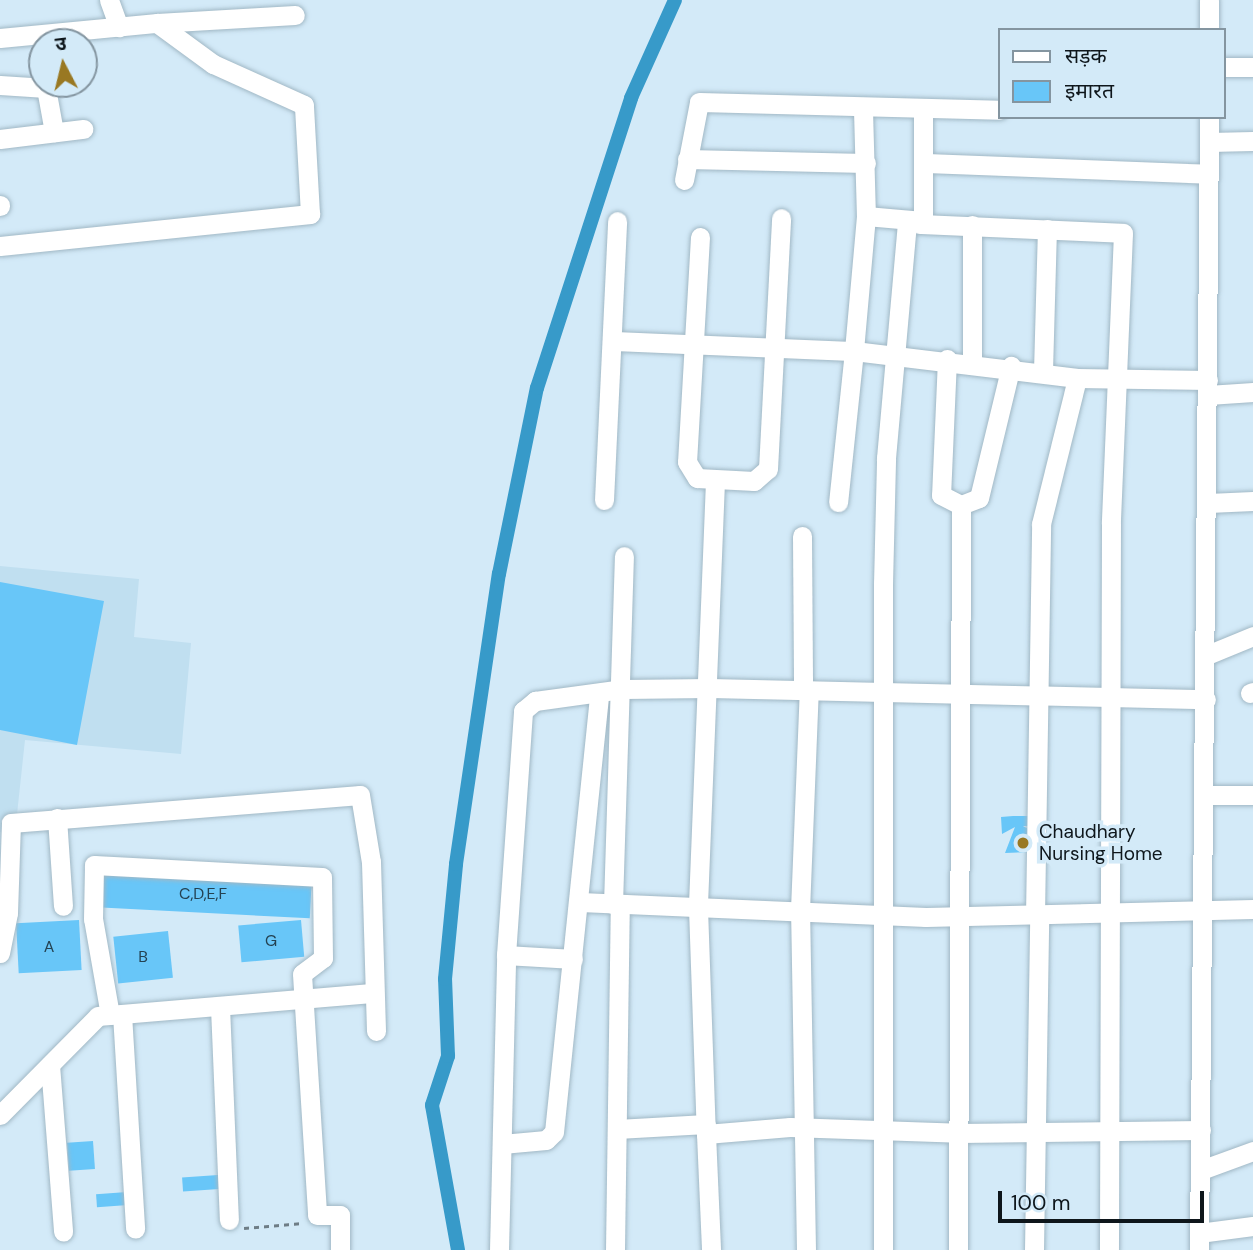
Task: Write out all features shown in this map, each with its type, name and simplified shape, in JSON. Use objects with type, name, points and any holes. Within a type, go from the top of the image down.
[{"type":"street","points":[[109,0],[119,27]]},
{"type":"street","points":[[1209,0],[1209,28]]},
{"type":"street","points":[[0,38],[157,23],[295,15]]},
{"type":"street","points":[[0,246],[250,224],[313,209],[304,105],[213,64],[157,23]]},
{"type":"street","points":[[1225,68],[1253,67]]},
{"type":"street","points":[[0,85],[46,88],[54,132]]},
{"type":"street","points":[[684,180],[699,102],[863,110],[998,110]]},
{"type":"street","points":[[838,502],[866,216],[863,110]]},
{"type":"street","points":[[883,1250],[886,692],[883,584],[894,356],[913,224],[926,163],[923,110]]},
{"type":"street","points":[[1209,119],[1207,655],[1201,914],[1199,1241],[1253,1226]]},
{"type":"street","points":[[0,139],[83,129]]},
{"type":"street","points":[[1209,142],[1253,141]]},
{"type":"street","points":[[687,159],[866,163]]},
{"type":"street","points":[[926,163],[1209,174]]},
{"type":"street","points":[[866,216],[913,224],[1123,233],[1111,697],[1114,915],[1109,1250]]},
{"type":"street","points":[[701,237],[687,462],[697,478],[715,481],[765,475],[781,218]]},
{"type":"street","points":[[604,500],[617,221]]},
{"type":"street","points":[[972,225],[972,361]]},
{"type":"street","points":[[1043,371],[1047,229]]},
{"type":"street","points":[[612,341],[694,347],[854,351],[972,361],[1077,378],[1253,391]]},
{"type":"street","points":[[947,359],[941,495],[961,505],[979,498],[1011,366]]},
{"type":"street","points":[[1034,1250],[1037,1133],[1037,695],[1041,524],[1077,378]]},
{"type":"street","points":[[711,1250],[698,908],[710,688],[715,481]]},
{"type":"street","points":[[1208,503],[1253,502]]},
{"type":"street","points":[[958,1250],[958,1133],[964,916],[961,505]]},
{"type":"street","points":[[802,536],[806,690],[800,910],[806,1250]]},
{"type":"street","points":[[615,1250],[617,904],[624,556]]},
{"type":"street","points":[[1207,655],[1253,636]]},
{"type":"street","points":[[499,1250],[506,955],[523,711],[535,701],[599,696],[622,689],[710,688],[1206,699]]},
{"type":"street","points":[[502,1144],[547,1140],[554,1132],[580,902],[599,696]]},
{"type":"street","points":[[0,953],[9,904],[9,827],[57,818],[360,795],[370,862],[376,1031]]},
{"type":"street","points":[[1204,795],[1253,795]]},
{"type":"street","points":[[57,818],[63,906]]},
{"type":"street","points":[[135,1229],[116,1015],[93,919],[90,870],[98,864],[322,877],[323,958],[302,974],[306,1000],[317,1215],[340,1215],[340,1250]]},
{"type":"street","points":[[580,902],[964,916],[1201,914],[1253,909]]},
{"type":"street","points":[[506,955],[573,959]]},
{"type":"street","points":[[1,1111],[99,1016],[374,993]]},
{"type":"street","points":[[220,1007],[229,1220]]},
{"type":"street","points":[[50,1065],[63,1231]]},
{"type":"street","points":[[617,1129],[804,1128],[958,1133],[1201,1130]]},
{"type":"street","points":[[1201,1170],[1253,1151]]},
{"type":"path","points":[[229,1220],[246,1229],[280,1228],[317,1215]]},
{"type":"shaded area","points":[[0,566],[139,579],[134,637],[191,643],[181,754],[25,740],[15,833],[0,832]]},
{"type":"building","points":[[0,582],[104,601],[77,745],[0,730]]},
{"type":"building","points":[[1033,816],[1034,826],[1023,826],[1032,831],[1033,852],[1005,853],[1015,827],[1002,834],[1001,817]]},
{"type":"building","points":[[94,870],[312,881],[310,918],[92,907]]},
{"type":"building","points":[[79,920],[82,970],[19,973],[16,923]]},
{"type":"building","points":[[301,920],[304,957],[241,962],[238,925]]},
{"type":"building","points":[[168,931],[173,978],[118,983],[113,937]]},
{"type":"building","points":[[93,1141],[95,1169],[69,1171],[67,1143]]},
{"type":"building","points":[[218,1175],[219,1189],[183,1191],[182,1178]]},
{"type":"building","points":[[127,1192],[128,1205],[97,1207],[96,1194]]},
{"type":"waterway","points":[[458,1250],[432,1105],[448,1056],[445,979],[456,864],[499,574],[537,388],[631,98],[675,0]]},
{"type":"place","name":"Chaudhary Nursing Home","points":[[1023,843]]}]
